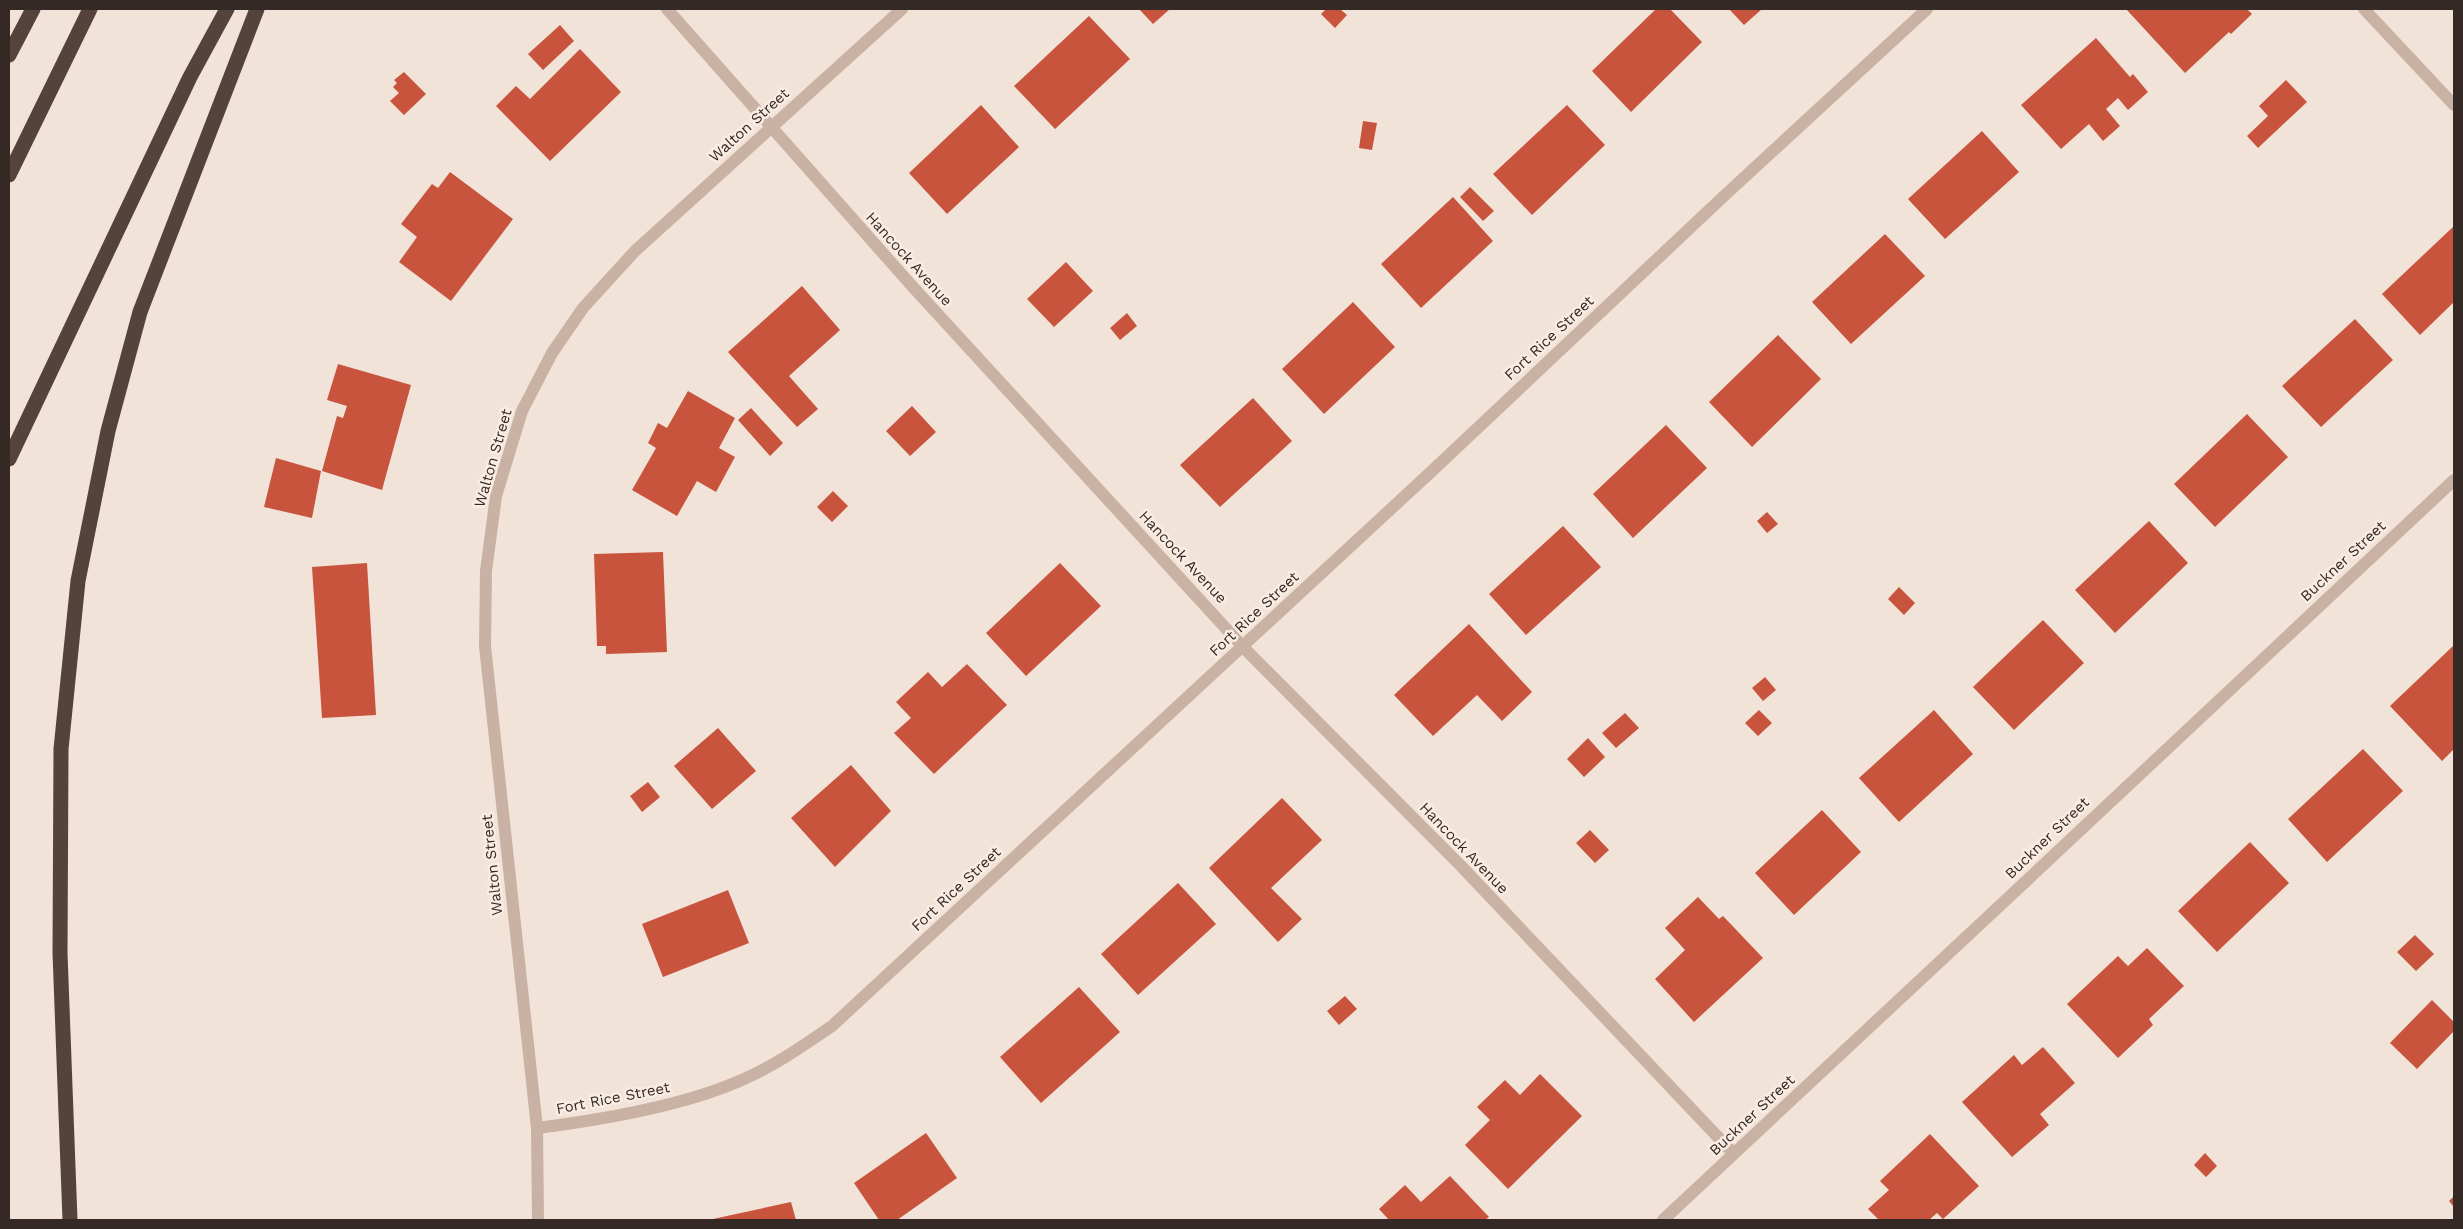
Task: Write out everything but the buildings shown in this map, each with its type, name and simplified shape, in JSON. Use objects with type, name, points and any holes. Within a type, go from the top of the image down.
[{"type":"highway","points":[[9,55],[33,9]]},
{"type":"highway","points":[[9,175],[90,9]]},
{"type":"highway","points":[[9,459],[190,77],[227,9]]},
{"type":"highway","points":[[70,1220],[60,952],[61,749],[78,582],[108,431],[140,312],[257,9]]},
{"type":"street","name":"Hancock Avenue","points":[[667,9],[912,286],[1243,647],[1462,867],[1734,1154]]},
{"type":"street","name":"Walton Street","points":[[537,1128],[485,646],[486,570],[496,496],[522,411],[552,353],[583,308],[635,251],[902,9]]},
{"type":"street","name":"Fort Rice Street","points":[[537,1128],[571,1124],[681,1101],[743,1080],[789,1055],[832,1026],[1243,647],[1724,196],[1927,9]]},
{"type":"street","points":[[2364,9],[2454,105]]},
{"type":"street","name":"Buckner Street","points":[[1662,1220],[1878,1022],[2190,726],[2454,480]]},
{"type":"street","points":[[537,1128],[538,1220]]}]
